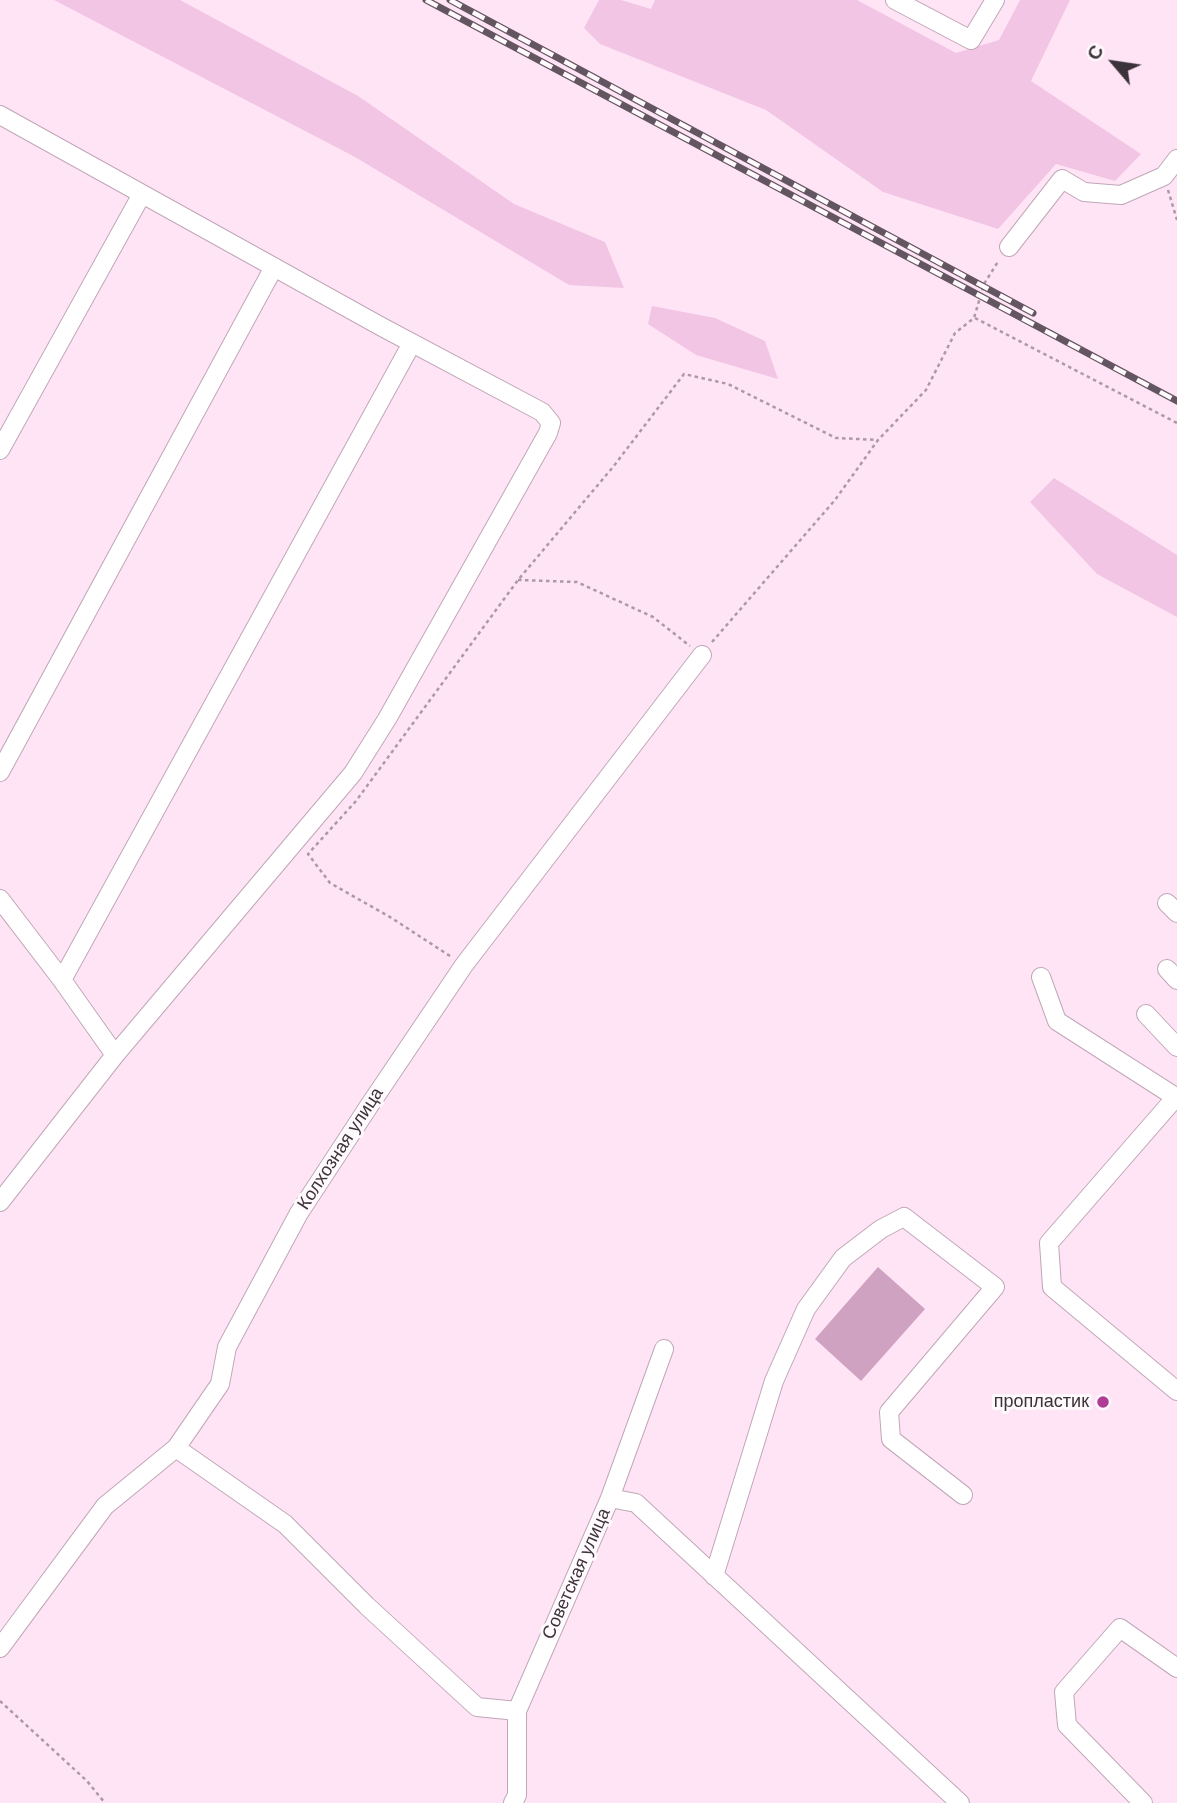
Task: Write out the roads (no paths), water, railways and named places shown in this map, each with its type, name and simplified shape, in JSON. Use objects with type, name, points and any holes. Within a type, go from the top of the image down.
[{"type":"street","points":[[895,0],[971,40],[995,0]]},
{"type":"street","points":[[0,115],[542,412],[551,424],[387,719],[353,773],[115,1055],[0,1202]]},
{"type":"street","points":[[1009,247],[1062,179],[1084,192],[1121,195],[1164,176],[1177,159]]},
{"type":"street","points":[[0,450],[142,194]]},
{"type":"street","points":[[0,772],[274,267]]},
{"type":"street","points":[[62,980],[412,343]]},
{"type":"street","name":"Колхозная улица","points":[[0,1647],[105,1506],[176,1448],[220,1384],[227,1347],[299,1213],[464,965],[702,655]]},
{"type":"street","points":[[0,899],[115,1055]]},
{"type":"street","points":[[1041,977],[1057,1021],[1176,1097],[1049,1242],[1052,1287],[1177,1391]]},
{"type":"street","points":[[1146,1014],[1177,1046]]},
{"type":"street","points":[[714,1576],[774,1381],[806,1309],[843,1258],[881,1229],[904,1217],[995,1287],[889,1412],[891,1439],[962,1495]]},
{"type":"street","name":"Советская улица","points":[[513,1803],[517,1795],[517,1711],[610,1498],[664,1349]]},
{"type":"street","points":[[176,1448],[285,1524],[367,1606],[477,1707],[517,1711]]},
{"type":"street","points":[[610,1498],[636,1503],[960,1803]]},
{"type":"street","points":[[1143,1803],[1067,1725],[1063,1692],[1120,1628],[1177,1668]]},
{"type":"railway","points":[[426,0],[1177,401]]},
{"type":"railway","points":[[450,0],[1033,313]]},
{"type":"place","name":"пропластик","points":[[1103,1402]]}]
